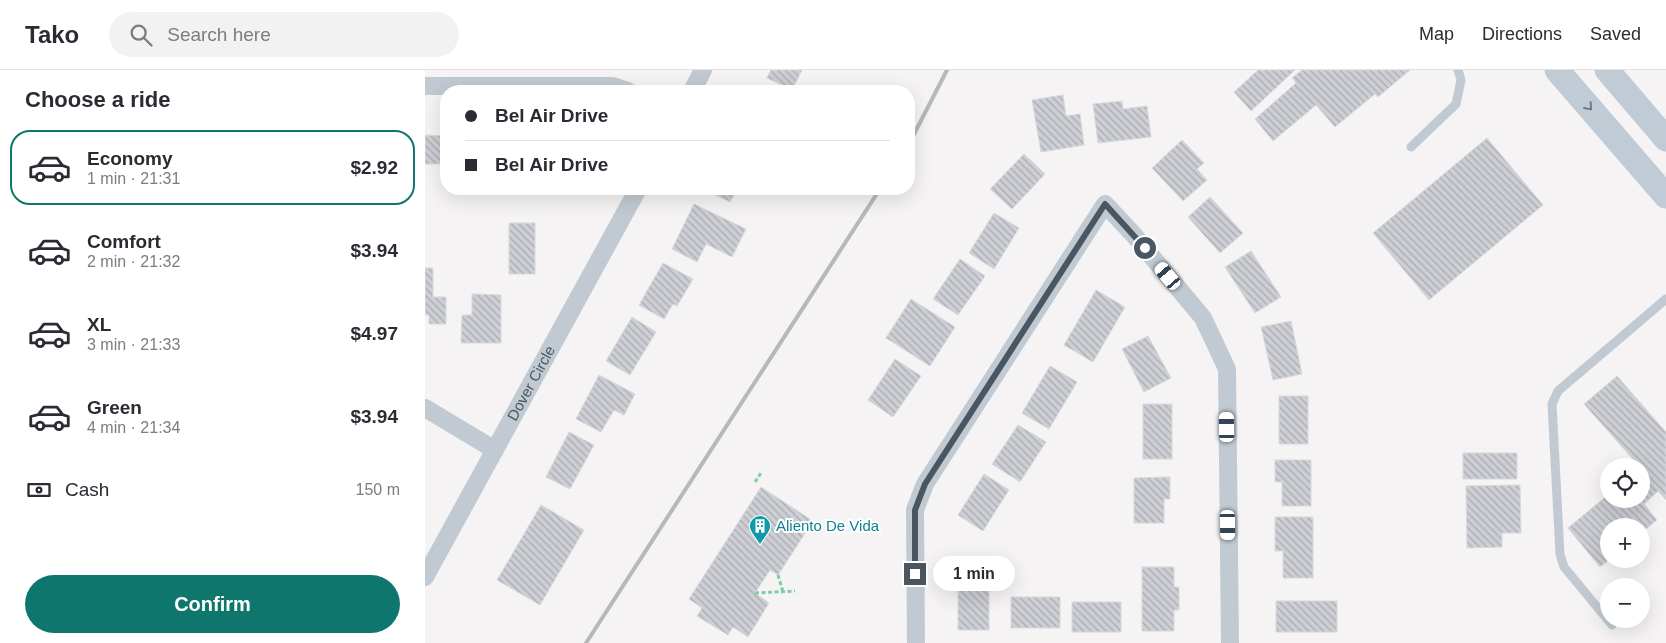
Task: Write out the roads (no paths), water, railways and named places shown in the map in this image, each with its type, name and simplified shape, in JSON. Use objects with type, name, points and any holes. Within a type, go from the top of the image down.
[{"type":"main road","points":[[1557,70],[1666,196]]},
{"type":"main road","points":[[1607,70],[1666,139]]},
{"type":"street","points":[[695,85],[703,70]]},
{"type":"street","points":[[425,86],[440,86]]},
{"type":"street","name":"Dover Circle","points":[[425,577],[635,195]]},
{"type":"street","points":[[916,643],[915,510],[925,484],[1105,204],[1133,234],[1203,318],[1227,368],[1230,643]]},
{"type":"street","points":[[425,408],[495,450]]},
{"type":"lane","points":[[1411,147],[1456,104],[1461,80],[1459,70]]},
{"type":"lane","points":[[1600,610],[1564,567],[1560,554],[1552,404],[1558,391],[1666,299]]},
{"type":"railway","points":[[915,132],[947,70]]},
{"type":"railway","points":[[586,643],[876,195]]},
{"type":"place","name":"Aliento De Vida","points":[[760,545]]}]
